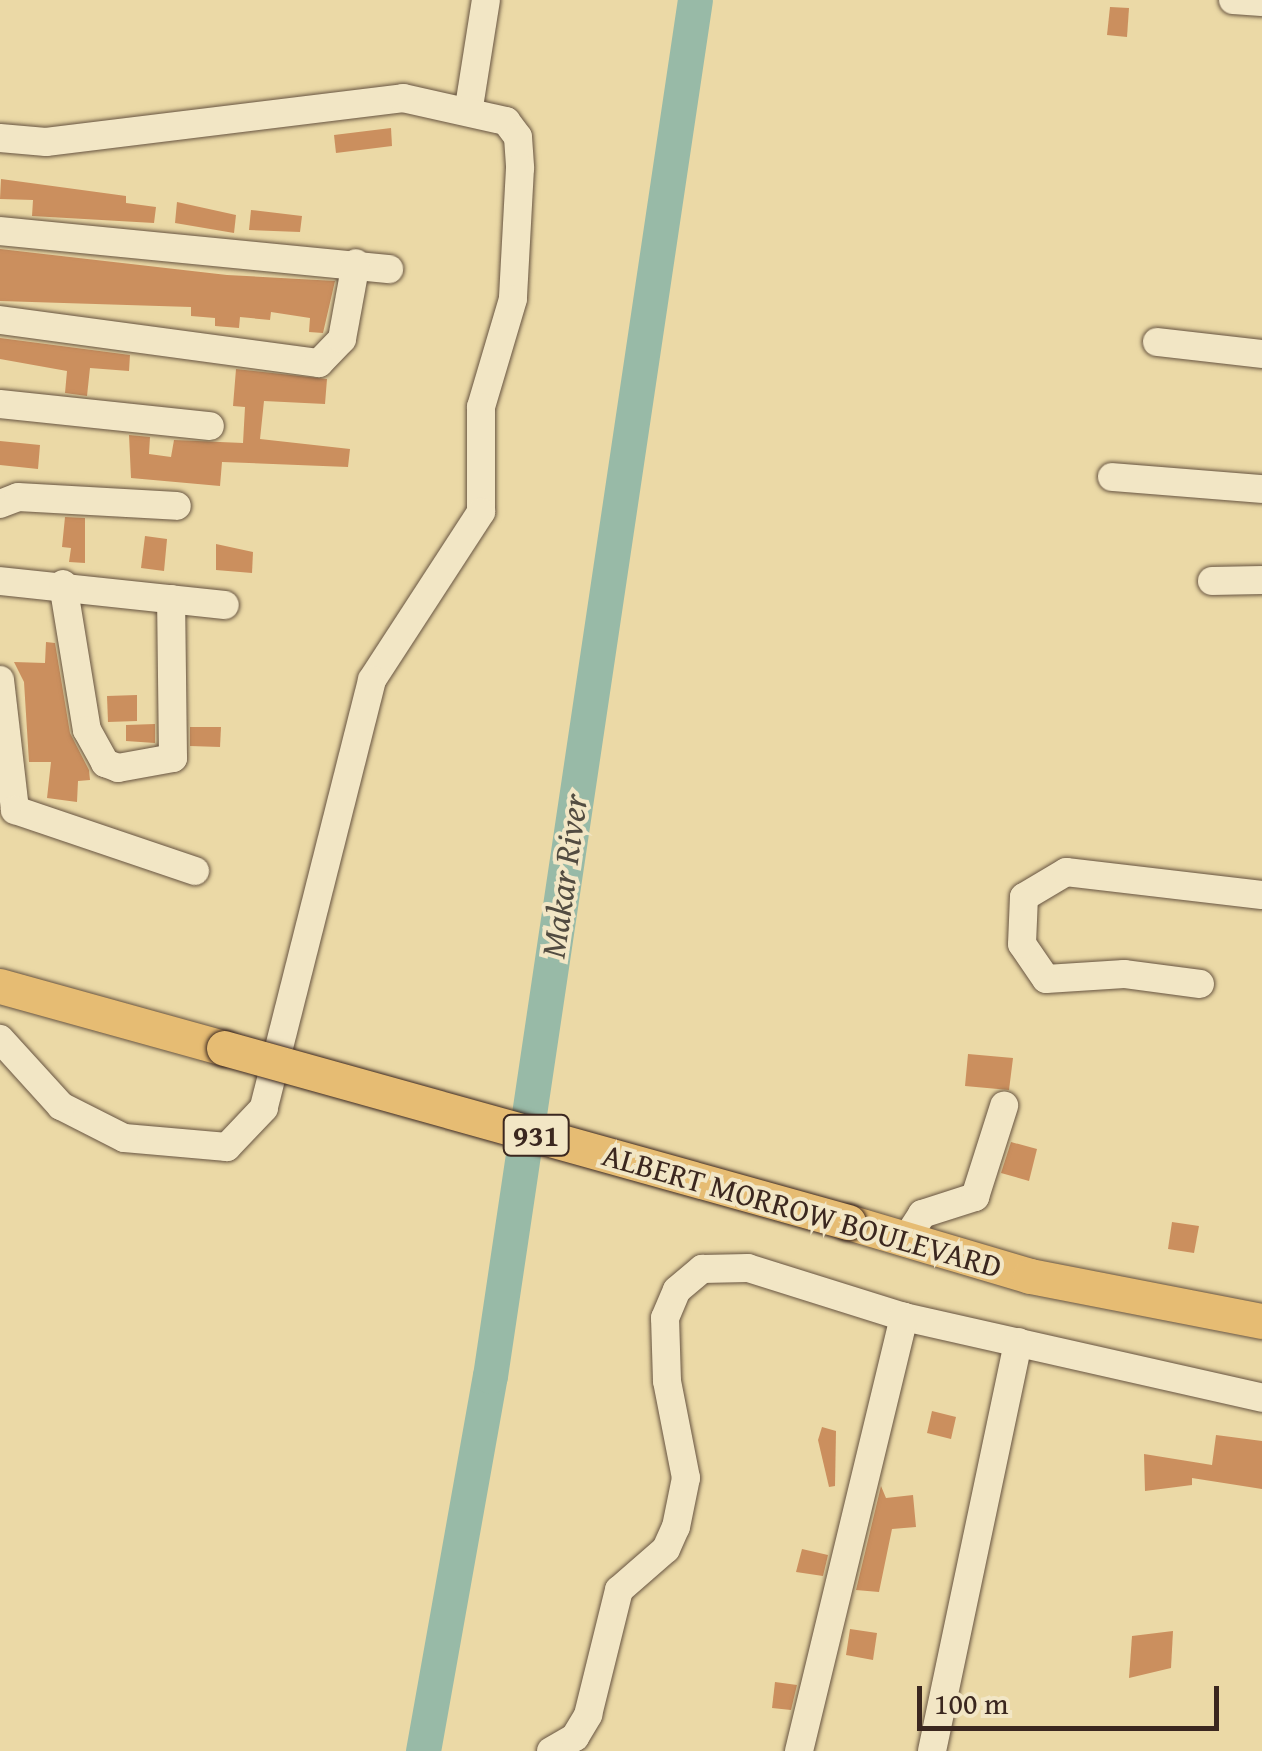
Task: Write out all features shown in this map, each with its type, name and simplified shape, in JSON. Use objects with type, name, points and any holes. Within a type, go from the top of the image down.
[{"type":"main road","name":"ALBERT MORROW BOULEVARD","points":[[0,986],[1130,1299],[1262,1321]]},
{"type":"street","points":[[470,107],[486,0]]},
{"type":"street","points":[[1232,0],[1262,2]]},
{"type":"street","points":[[0,138],[46,142],[362,99],[470,107],[506,121],[518,137],[520,168],[514,300],[481,407],[481,512],[372,680],[264,1108],[226,1147],[124,1138],[62,1106],[0,1038]]},
{"type":"street","points":[[0,231],[389,269]]},
{"type":"street","points":[[0,320],[319,363],[342,339],[356,263]]},
{"type":"street","points":[[1156,342],[1262,354]]},
{"type":"street","points":[[0,404],[210,426]]},
{"type":"street","points":[[1112,478],[1262,489]]},
{"type":"street","points":[[0,504],[18,497],[177,506]]},
{"type":"street","points":[[0,580],[225,605]]},
{"type":"street","points":[[1212,581],[1262,580]]},
{"type":"street","points":[[63,584],[88,730],[105,763],[118,768],[173,758],[171,598]]},
{"type":"street","points":[[0,680],[15,810],[195,871]]},
{"type":"street","points":[[1200,984],[1124,974],[1046,979],[1030,965],[1019,917],[1036,884],[1066,872],[1262,894]]},
{"type":"street","points":[[906,1239],[922,1214],[975,1197],[1004,1106]]},
{"type":"street","points":[[551,1751],[575,1738],[588,1715],[619,1590],[666,1549],[676,1528],[686,1478],[663,1342],[677,1290],[702,1269],[724,1265],[810,1285],[904,1317],[1262,1398]]},
{"type":"street","points":[[799,1751],[904,1317]]},
{"type":"street","points":[[932,1751],[1018,1342]]},
{"type":"building","points":[[1110,7],[1129,8],[1127,37],[1107,35]]},
{"type":"building","points":[[391,128],[392,146],[336,153],[334,135]]},
{"type":"building","points":[[1,179],[126,196],[126,203],[156,207],[154,223],[32,216],[33,200],[0,199]]},
{"type":"building","points":[[177,202],[236,215],[234,233],[175,223]]},
{"type":"building","points":[[251,210],[302,216],[300,232],[249,230]]},
{"type":"building","points":[[0,249],[227,275],[335,281],[323,333],[309,332],[310,318],[271,312],[270,320],[240,317],[239,328],[215,326],[215,318],[191,316],[191,307],[0,301]]},
{"type":"building","points":[[0,338],[130,355],[129,371],[90,368],[87,396],[65,393],[67,371],[0,359]]},
{"type":"building","points":[[236,369],[327,379],[325,404],[264,401],[260,439],[350,449],[348,467],[222,462],[220,486],[131,478],[129,435],[150,437],[149,454],[171,457],[174,440],[243,443],[245,407],[233,406]]},
{"type":"building","points":[[0,441],[40,445],[38,469],[0,465]]},
{"type":"building","points":[[65,517],[85,518],[85,563],[69,562],[71,548],[62,547]]},
{"type":"building","points":[[145,536],[167,539],[164,571],[141,568]]},
{"type":"building","points":[[216,544],[253,552],[252,573],[216,570]]},
{"type":"building","points":[[46,642],[55,643],[70,733],[89,770],[90,780],[78,781],[77,802],[47,798],[51,762],[29,762],[24,682],[14,662],[45,663]]},
{"type":"building","points":[[137,695],[137,721],[108,722],[107,696]]},
{"type":"building","points":[[155,724],[155,743],[126,741],[126,725]]},
{"type":"building","points":[[190,727],[221,727],[220,747],[190,746]]},
{"type":"building","points":[[968,1054],[1013,1058],[1009,1090],[965,1086]]},
{"type":"building","points":[[1011,1142],[1037,1149],[1029,1181],[1001,1173]]},
{"type":"building","points":[[1172,1222],[1199,1226],[1194,1253],[1168,1249]]},
{"type":"building","points":[[932,1411],[956,1417],[951,1439],[927,1433]]},
{"type":"building","points":[[822,1427],[836,1431],[835,1486],[829,1487],[818,1440]]},
{"type":"building","points":[[1216,1435],[1262,1441],[1262,1489],[1192,1478],[1192,1485],[1145,1491],[1144,1454],[1212,1465]]},
{"type":"building","points":[[881,1486],[886,1498],[913,1495],[916,1527],[892,1529],[879,1592],[856,1590]]},
{"type":"building","points":[[802,1549],[828,1555],[823,1576],[796,1572]]},
{"type":"building","points":[[850,1629],[877,1633],[873,1660],[846,1655]]},
{"type":"building","points":[[1173,1631],[1171,1668],[1129,1678],[1132,1636]]},
{"type":"building","points":[[775,1682],[797,1685],[791,1710],[772,1708]]},
{"type":"waterway","name":"Makar River","points":[[423,1751],[490,1376],[695,0]]}]
